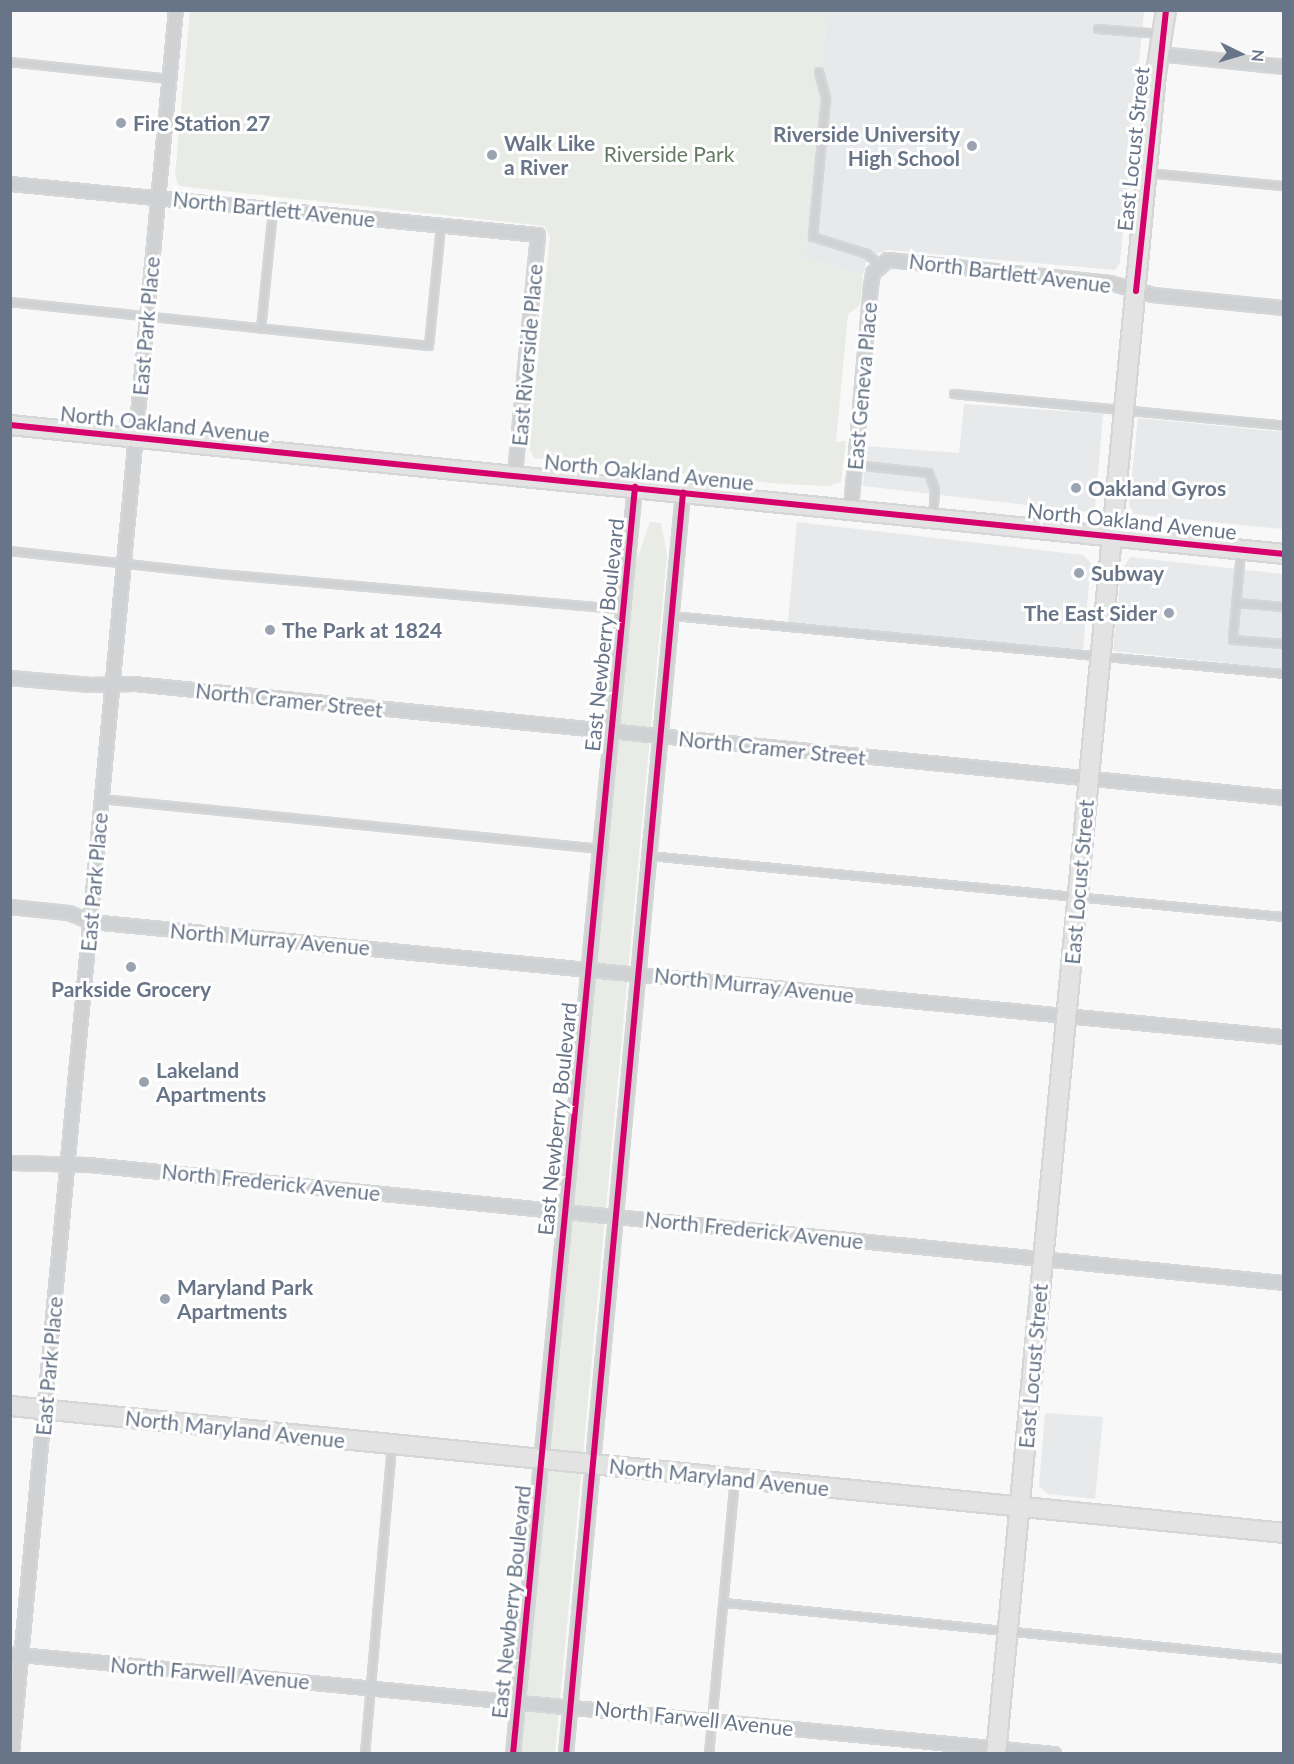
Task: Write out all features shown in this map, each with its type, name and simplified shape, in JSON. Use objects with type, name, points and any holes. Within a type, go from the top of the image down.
[{"type":"main road","name":"East Locust Street","points":[[997,1751],[1147,173],[1159,54],[1166,10]]},
{"type":"main road","name":"North Oakland Avenue","points":[[10,425],[851,508],[1284,554]]},
{"type":"main road","name":"North Maryland Avenue","points":[[10,1406],[1284,1533]]},
{"type":"street","name":"East Park Place","points":[[12,1754],[16,1654],[45,1410],[176,10]]},
{"type":"street","points":[[1159,54],[1284,67]]},
{"type":"street","name":"North Bartlett Avenue","points":[[10,184],[538,235]]},
{"type":"street","name":"East Riverside Place","points":[[515,475],[538,235]]},
{"type":"street","name":"North Bartlett Avenue","points":[[880,265],[898,259],[1110,283],[1136,291],[1284,308]]},
{"type":"street","name":"East Geneva Place","points":[[851,508],[871,286],[880,265]]},
{"type":"street","name":"East Newberry Boulevard","points":[[513,1754],[635,487]]},
{"type":"street","points":[[566,1754],[683,492]]},
{"type":"street","name":"North Cramer Street","points":[[10,678],[91,685],[113,682],[1284,798]]},
{"type":"street","name":"North Murray Avenue","points":[[10,907],[69,913],[90,922],[639,973],[1284,1037]]},
{"type":"street","name":"North Frederick Avenue","points":[[10,1163],[46,1167],[67,1163],[565,1210],[1284,1283]]},
{"type":"street","name":"North Farwell Avenue","points":[[16,1654],[570,1705],[997,1751],[1054,1754]]},
{"type":"lane","points":[[1098,29],[1162,34]]},
{"type":"lane","points":[[10,62],[169,79]]},
{"type":"lane","points":[[819,72],[826,99],[813,237],[867,254],[880,265]]},
{"type":"lane","points":[[1147,173],[1284,186]]},
{"type":"lane","points":[[261,329],[273,210]]},
{"type":"lane","points":[[10,302],[429,346],[441,225]]},
{"type":"lane","points":[[954,394],[1284,426]]},
{"type":"lane","points":[[855,465],[929,473],[935,490],[933,517]]},
{"type":"lane","points":[[1241,549],[1233,640],[1284,644]]},
{"type":"lane","points":[[10,551],[219,574],[623,609]]},
{"type":"lane","points":[[1236,603],[1284,607]]},
{"type":"lane","points":[[672,616],[1284,674]]},
{"type":"lane","points":[[102,799],[600,849]]},
{"type":"lane","points":[[649,856],[1284,916]]},
{"type":"lane","points":[[365,1754],[392,1444]]},
{"type":"lane","points":[[710,1754],[735,1479]]},
{"type":"lane","points":[[725,1604],[1284,1659]]},
{"type":"shaded area","name":"Riverside University High School","points":[[827,11],[1144,11],[1120,262],[1115,270],[888,250],[868,257],[863,275],[803,258]]},
{"type":"shaded area","points":[[964,404],[1103,414],[1095,509],[1087,512],[863,486],[865,446],[959,453]]},
{"type":"shaded area","points":[[1138,418],[1283,432],[1283,529],[1133,514],[1129,504]]},
{"type":"shaded area","points":[[797,522],[1083,555],[1091,563],[1083,650],[788,622]]},
{"type":"shaded area","points":[[1130,557],[1283,574],[1283,669],[1113,651],[1121,571]]},
{"type":"shaded area","points":[[1045,1413],[1103,1417],[1095,1499],[1048,1494],[1039,1486]]},
{"type":"green space","name":"Riverside Park","points":[[190,11],[827,11],[803,258],[863,275],[860,305],[848,314],[836,442],[846,441],[841,482],[828,486],[782,484],[534,458],[529,448],[550,237],[545,226],[179,186],[175,176]]},
{"type":"green space","points":[[650,522],[661,523],[667,555],[555,1753],[521,1754],[633,570]]},
{"type":"cycle path","points":[[1136,291],[1166,10]]},
{"type":"cycle path","points":[[10,425],[1284,554]]},
{"type":"cycle path","points":[[513,1754],[635,487]]},
{"type":"cycle path","points":[[566,1754],[683,492]]},
{"type":"place","name":"Fire Station 27","points":[[121,123]]},
{"type":"place","name":"Riverside University High School","points":[[972,146]]},
{"type":"place","name":"Walk Like a River","points":[[492,155]]},
{"type":"place","name":"Oakland Gyros","points":[[1076,488]]},
{"type":"place","name":"Subway","points":[[1079,573]]},
{"type":"place","name":"The East Sider","points":[[1169,613]]},
{"type":"place","name":"The Park at 1824","points":[[270,630]]},
{"type":"place","name":"Parkside Grocery","points":[[131,967]]},
{"type":"place","name":"Lakeland Apartments","points":[[144,1082]]},
{"type":"place","name":"Maryland Park Apartments","points":[[165,1299]]}]
